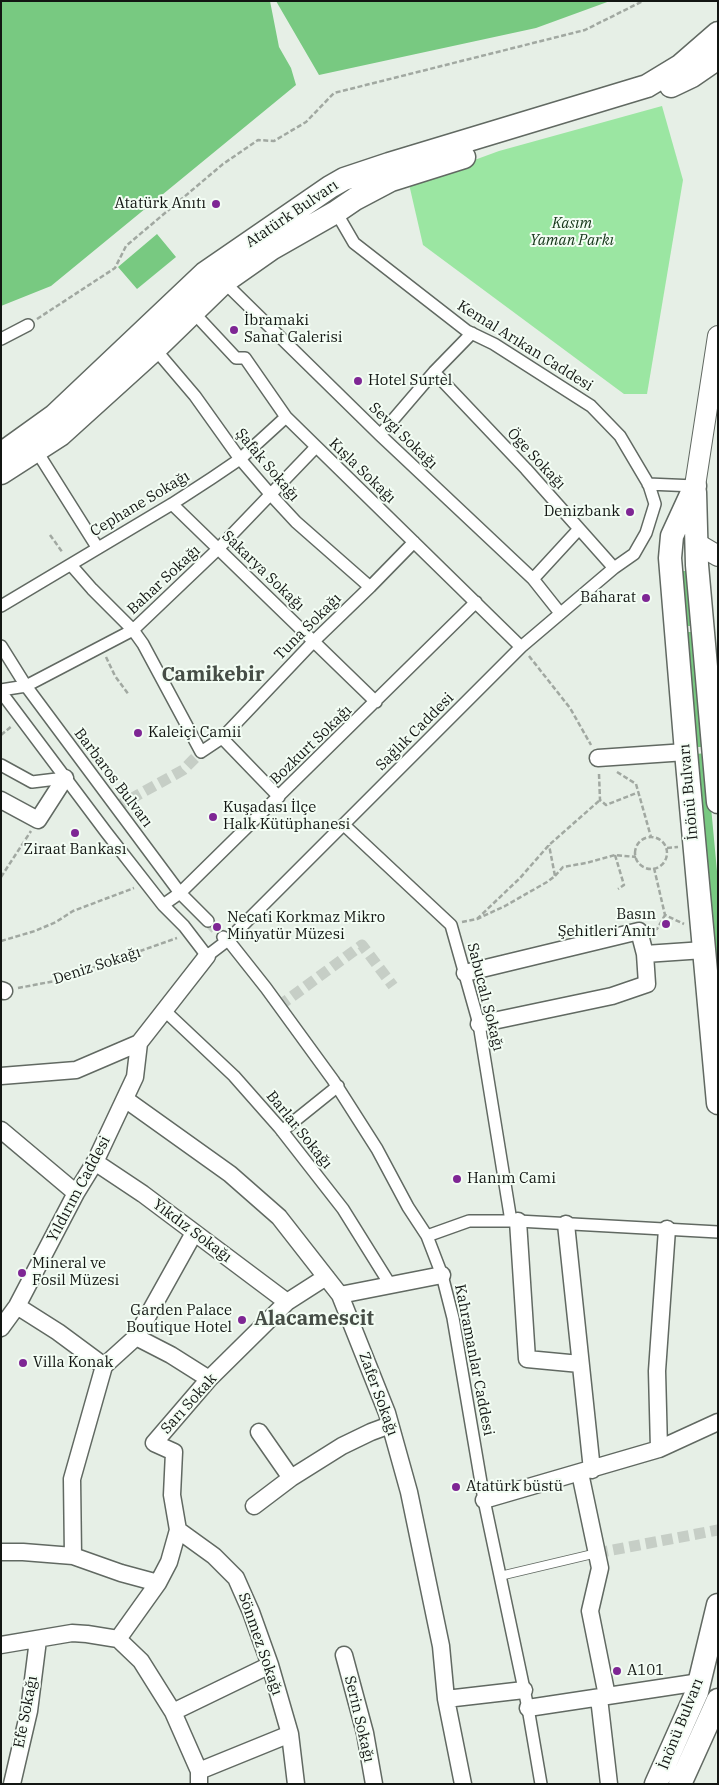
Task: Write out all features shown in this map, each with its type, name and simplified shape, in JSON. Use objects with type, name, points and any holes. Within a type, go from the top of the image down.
[{"type":"main road","name":"Atatürk Bulvarı","points":[[1,454],[54,416],[205,273],[337,183],[389,164],[647,86],[680,66],[718,33]]},
{"type":"main road","name":"Atatürk Bulvarı","points":[[1,473],[48,446],[155,349],[224,282],[271,249],[355,199],[391,180],[650,97],[692,76],[716,60]]},
{"type":"main road","points":[[336,212],[329,206],[328,198],[337,183],[353,185],[356,191],[355,199]]},
{"type":"main road","name":"İnönü Bulvarı","points":[[695,486],[696,543],[718,802]]},
{"type":"main road","name":"İnönü Bulvarı","points":[[695,486],[672,536],[670,558],[718,1103]]},
{"type":"main road","name":"İnönü Bulvarı","points":[[680,1784],[711,1729],[710,1696],[718,1605]]},
{"type":"main road","name":"İnönü Bulvarı","points":[[656,1784],[710,1696]]},
{"type":"street","name":"Kemal Arıkan Caddesi","points":[[336,212],[354,244],[472,333],[555,381],[591,406],[620,436],[648,484],[655,504],[646,533]]},
{"type":"street","name":"Sevgi Sokağı","points":[[224,282],[380,435],[533,579],[560,613]]},
{"type":"street","name":"Kışla Sokağı","points":[[193,312],[236,358],[245,358],[286,417],[521,647]]},
{"type":"street","points":[[1,339],[28,325]]},
{"type":"street","points":[[380,435],[434,372],[472,333]]},
{"type":"street","name":"İnönü Bulvarı","points":[[695,486],[713,407],[718,336]]},
{"type":"street","name":"Şafak Sokağı","points":[[155,349],[195,396],[240,458],[296,522],[370,588]]},
{"type":"street","name":"Öge Sokağı","points":[[434,372],[526,469],[614,568]]},
{"type":"street","name":"Cephane Sokağı","points":[[1,606],[172,504],[240,458],[286,417]]},
{"type":"street","points":[[48,446],[97,547]]},
{"type":"street","name":"Bahar Sokağı","points":[[1,691],[26,686],[133,630],[218,549],[316,447]]},
{"type":"street","points":[[648,484],[695,486]]},
{"type":"street","name":"Sakarya Sokağı","points":[[172,504],[376,702]]},
{"type":"street","points":[[533,579],[579,529]]},
{"type":"street","name":"Sağlık Caddesi","points":[[207,956],[344,825],[521,647],[614,568],[634,554],[646,533]]},
{"type":"street","name":"Tuna Sokağı","points":[[133,630],[143,644],[201,752],[222,738],[314,641],[370,588],[414,542]]},
{"type":"street","points":[[696,543],[718,556]]},
{"type":"street","points":[[71,565],[133,630]]},
{"type":"street","name":"Bozkurt Sokağı","points":[[163,905],[180,893],[476,602]]},
{"type":"street","name":"Barbaros Bulvarı","points":[[1,646],[26,686],[180,893],[208,921]]},
{"type":"street","points":[[1,691],[163,905],[207,956],[139,1043],[76,1070],[1,1076]]},
{"type":"street","points":[[222,738],[279,797]]},
{"type":"street","points":[[598,758],[686,752]]},
{"type":"street","points":[[1,765],[32,782],[65,778]]},
{"type":"street","points":[[1,800],[38,820],[65,778]]},
{"type":"street","points":[[344,825],[451,925]]},
{"type":"street","name":"Sabucalı Sokağı","points":[[451,925],[479,1024],[514,1221]]},
{"type":"street","points":[[465,973],[639,932],[645,954],[647,984],[612,996],[479,1024]]},
{"type":"street","name":"Kahramanlar Caddesi","points":[[225,938],[266,988],[338,1086],[378,1149],[408,1207],[427,1236],[442,1274],[454,1318],[484,1500],[528,1708],[541,1784]]},
{"type":"street","points":[[645,954],[704,950]]},
{"type":"street","name":"Barlar Sokağı","points":[[165,1010],[234,1076],[282,1131],[343,1209],[391,1286]]},
{"type":"street","name":"Yıldırım Caddesi","points":[[1,1328],[16,1306],[76,1193],[96,1162],[135,1078],[139,1043]]},
{"type":"street","points":[[282,1131],[338,1086]]},
{"type":"street","name":"Zafer Sokağı","points":[[125,1099],[230,1174],[280,1217],[340,1295],[390,1425],[409,1492],[441,1646],[446,1699],[463,1784]]},
{"type":"street","points":[[1,1130],[76,1193]]},
{"type":"street","name":"Yıkdız Sokağı","points":[[96,1162],[143,1194],[287,1302]]},
{"type":"street","points":[[427,1236],[470,1221],[514,1221],[718,1232]]},
{"type":"street","points":[[514,1221],[527,1359],[580,1364]]},
{"type":"street","points":[[566,1224],[580,1364],[586,1471],[600,1568],[590,1611],[603,1697],[610,1784]]},
{"type":"street","points":[[660,1449],[657,1371],[667,1229]]},
{"type":"street","points":[[74,1556],[72,1479],[104,1366],[136,1337],[194,1233]]},
{"type":"street","points":[[340,1295],[442,1274]]},
{"type":"street","name":"Sarı Sokak","points":[[118,1639],[158,1582],[169,1562],[178,1530],[172,1495],[174,1452],[154,1443],[210,1379],[287,1302],[326,1277]]},
{"type":"street","points":[[16,1306],[58,1332],[104,1366]]},
{"type":"street","points":[[136,1337],[171,1355],[210,1379]]},
{"type":"street","points":[[484,1500],[660,1449],[718,1422]]},
{"type":"street","points":[[254,1506],[291,1478],[342,1446],[370,1432],[390,1425]]},
{"type":"street","points":[[259,1432],[291,1478]]},
{"type":"street","name":"Sönmez Sokağı","points":[[178,1530],[214,1556],[236,1578],[251,1612],[270,1666],[290,1734],[296,1784]]},
{"type":"street","points":[[1,1552],[74,1556],[158,1582]]},
{"type":"street","points":[[1,1645],[72,1633],[118,1639],[141,1661],[173,1712],[199,1778],[290,1734]]},
{"type":"street","name":"Efe Sokağı","points":[[12,1784],[29,1711],[38,1640]]},
{"type":"street","name":"Serin Sokağı","points":[[344,1655],[364,1733],[374,1784]]},
{"type":"street","points":[[173,1712],[270,1666]]},
{"type":"street","points":[[446,1699],[524,1690]]},
{"type":"street","points":[[528,1708],[603,1697],[710,1696]]},
{"type":"lane","points":[[500,1576],[597,1553]]},
{"type":"path","points":[[28,325],[114,268],[126,246],[223,164],[258,140],[274,141],[306,122],[334,93],[585,30],[644,1]]},
{"type":"path","points":[[50,535],[71,565]]},
{"type":"path","points":[[101,647],[115,676],[129,695]]},
{"type":"path","points":[[521,647],[570,708],[598,758],[614,771],[636,784],[651,837]]},
{"type":"path","points":[[598,758],[600,800],[606,805],[639,792]]},
{"type":"path","points":[[477,919],[520,878],[548,845],[600,800]]},
{"type":"path","points":[[1,877],[38,820]]},
{"type":"path","points":[[651,837],[661,840],[667,848],[666,859],[660,866],[654,868],[644,867],[636,858],[638,844],[646,838],[651,837]]},
{"type":"path","points":[[548,845],[555,876]]},
{"type":"path","points":[[667,848],[678,847]]},
{"type":"path","points":[[451,925],[477,919],[505,906],[547,882],[563,867],[614,855],[636,858]]},
{"type":"path","points":[[614,855],[624,886],[618,889]]},
{"type":"path","points":[[654,868],[665,915],[687,926]]},
{"type":"path","points":[[1,942],[56,922],[73,911],[147,883]]},
{"type":"path","name":"Deniz Sokağı","points":[[3,990],[54,981],[190,934]]},
{"type":"green space","name":"Kasım Yaman Parkı","points":[[662,106],[683,180],[647,394],[624,394],[423,245],[409,184],[499,151]]},
{"type":"shaded area","points":[[1,1],[270,1],[279,47],[291,68],[296,85],[51,286],[1,306]]},
{"type":"shaded area","points":[[276,1],[610,1],[536,28],[319,75]]},
{"type":"shaded area","points":[[157,234],[176,257],[137,289],[118,267]]},
{"type":"shaded area","points":[[680,571],[689,571],[693,626],[685,626]]},
{"type":"shaded area","points":[[686,632],[694,632],[706,747],[696,747]]},
{"type":"shaded area","points":[[706,753],[718,882],[718,991],[696,754]]},
{"type":"tunnel","points":[[116,807],[183,770],[201,752]]},
{"type":"tunnel","points":[[208,921],[222,936]]},
{"type":"tunnel","points":[[279,1006],[362,945],[393,986]]},
{"type":"tunnel","points":[[597,1553],[718,1530]]},
{"type":"place","name":"Atatürk Anıtı","points":[[216,204]]},
{"type":"place","name":"İbramaki Sanat Galerisi","points":[[234,330]]},
{"type":"place","name":"Hotel Surtel","points":[[358,381]]},
{"type":"place","name":"Denizbank","points":[[630,512]]},
{"type":"place","name":"Baharat","points":[[646,598]]},
{"type":"place","name":"Kaleiçi Camii","points":[[138,733]]},
{"type":"place","name":"Kuşadası İlçe Halk Kütüphanesi","points":[[213,817]]},
{"type":"place","name":"Ziraat Bankası","points":[[75,833]]},
{"type":"place","name":"Basın Şehitleri Anıtı","points":[[666,924]]},
{"type":"place","name":"Necati Korkmaz Mikro Minyatür Müzesi","points":[[217,927]]},
{"type":"place","name":"Hanım Cami","points":[[457,1179]]},
{"type":"place","name":"Mineral ve Fosil Müzesi","points":[[22,1273]]},
{"type":"place","name":"Garden Palace Boutique Hotel","points":[[242,1320]]},
{"type":"place","name":"Villa Konak","points":[[23,1363]]},
{"type":"place","name":"Atatürk büstü","points":[[456,1487]]},
{"type":"place","name":"A101","points":[[617,1671]]},
{"type":"district","name":"Camikebir","points":[[213,675]]},
{"type":"district","name":"Alacamescit","points":[[314,1319]]}]
